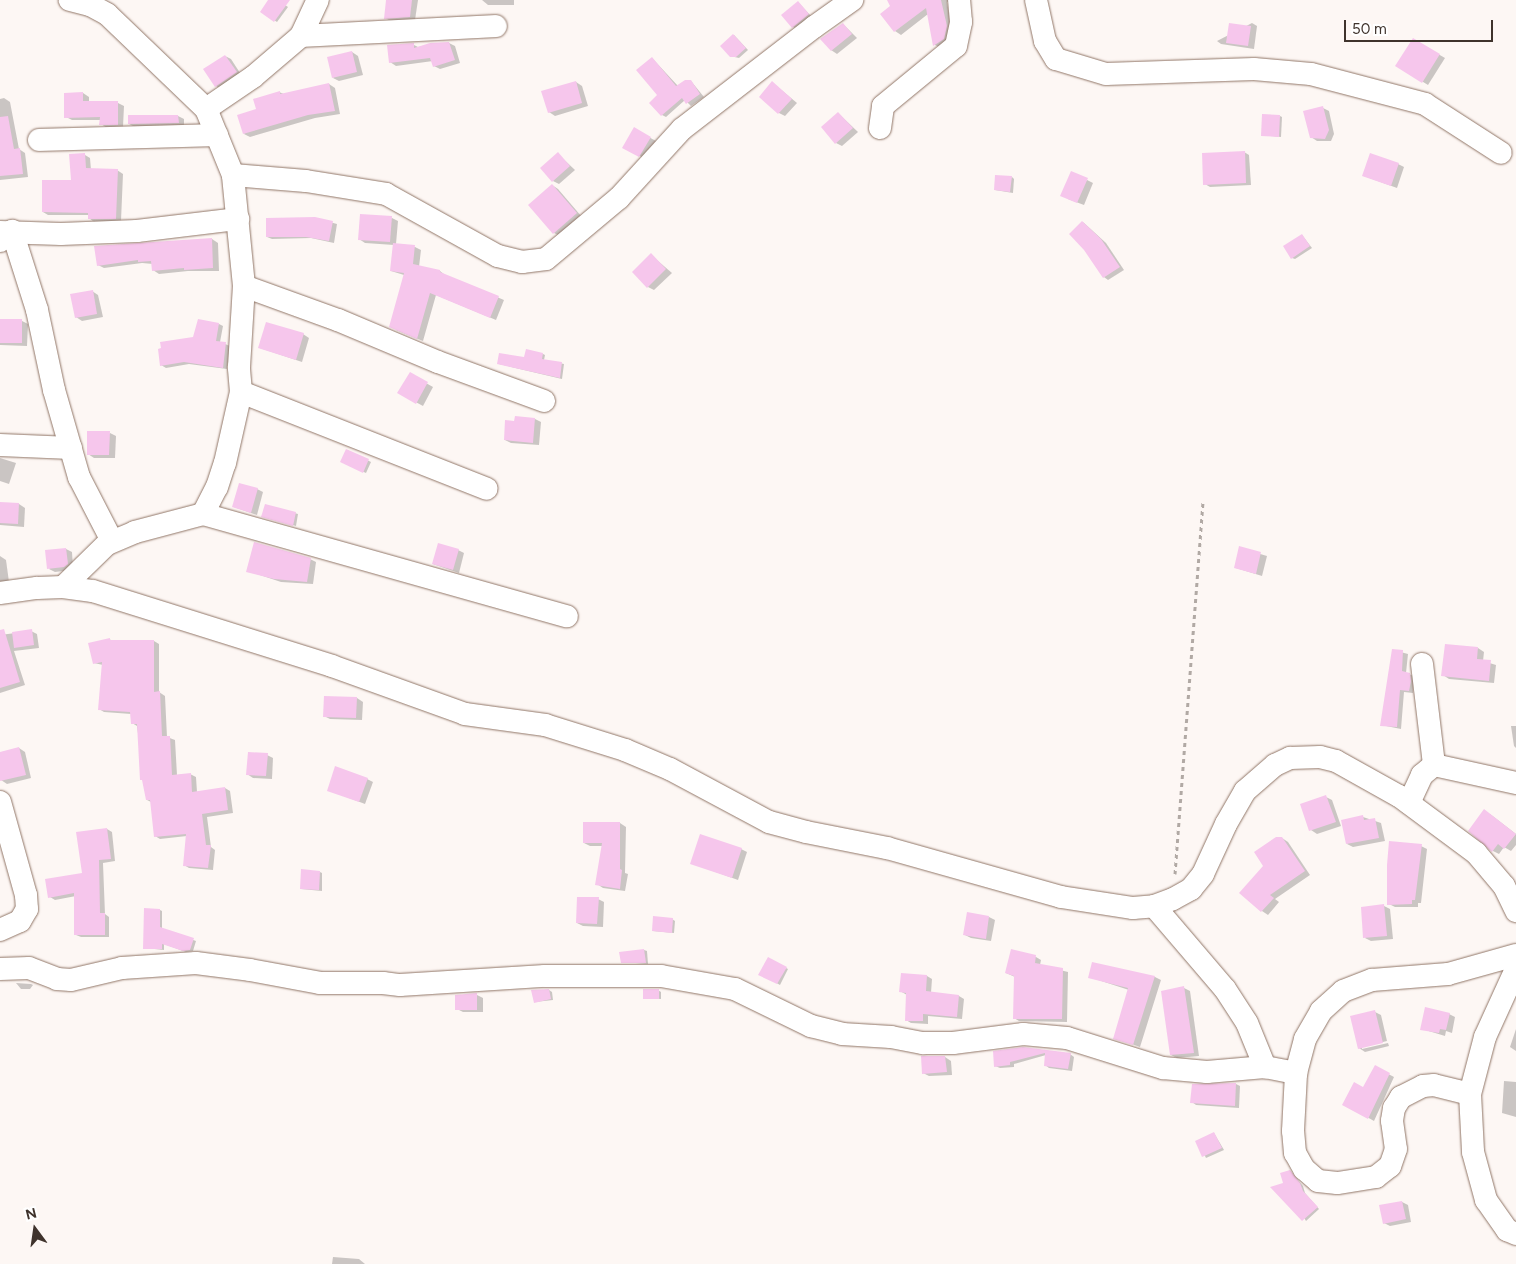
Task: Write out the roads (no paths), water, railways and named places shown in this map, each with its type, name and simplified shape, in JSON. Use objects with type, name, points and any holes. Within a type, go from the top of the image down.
[{"type":"street","points":[[70,0],[98,8],[107,7],[206,109],[233,175],[244,286],[239,367],[241,392],[225,463],[217,487],[204,514]]},
{"type":"street","points":[[206,109],[253,77],[302,36],[318,0]]},
{"type":"street","points":[[233,175],[306,181],[386,194],[498,256],[522,262],[546,259],[619,198],[682,130],[814,27],[852,0]]},
{"type":"street","points":[[880,128],[883,106],[956,46],[961,22],[959,0]]},
{"type":"street","points":[[1036,0],[1045,41],[1056,59],[1106,74],[1254,70],[1312,74],[1425,104],[1501,153]]},
{"type":"street","points":[[302,36],[496,26]]},
{"type":"street","points":[[38,140],[217,135]]},
{"type":"street","points":[[112,541],[79,477],[54,390],[37,310],[4,235],[137,231],[238,219]]},
{"type":"street","points":[[244,286],[338,320],[438,362],[544,401]]},
{"type":"street","points":[[241,392],[487,489]]},
{"type":"street","points":[[0,445],[71,448]]},
{"type":"street","points":[[62,587],[112,541],[134,532],[204,514],[567,616]]},
{"type":"street","points":[[0,593],[62,587],[93,591],[332,666],[465,714],[545,725],[625,750],[670,769],[769,822],[806,832],[887,848],[1061,897],[1133,908],[1164,903],[1191,889],[1203,874],[1226,824],[1245,791],[1275,765],[1290,758],[1320,757],[1336,761],[1409,803],[1476,853],[1504,886],[1516,911]]},
{"type":"street","points":[[1422,664],[1434,765]]},
{"type":"street","points":[[1409,803],[1422,775],[1434,765]]},
{"type":"street","points":[[1434,765],[1516,783]]},
{"type":"street","points":[[0,802],[26,895],[26,909],[20,921],[0,930]]},
{"type":"street","points":[[1164,903],[1247,1023],[1264,1066]]},
{"type":"street","points":[[1470,1094],[1434,1085],[1423,1086],[1401,1097],[1394,1108],[1392,1121],[1396,1148],[1390,1166],[1376,1177],[1337,1183],[1318,1181],[1304,1169],[1295,1153],[1293,1131],[1296,1072],[1305,1039],[1321,1011],[1343,991],[1372,980],[1448,974],[1516,955]]},
{"type":"street","points":[[0,969],[29,968],[57,979],[71,980],[122,968],[196,964],[250,970],[320,983],[373,982],[400,985],[545,976],[661,976],[735,989],[811,1026],[842,1034],[890,1037],[923,1043],[953,1044],[1023,1034],[1067,1038],[1164,1068],[1207,1072],[1264,1066],[1296,1072]]},
{"type":"street","points":[[1516,969],[1512,992],[1485,1037],[1470,1094],[1473,1152],[1486,1200],[1507,1230],[1516,1234]]}]
